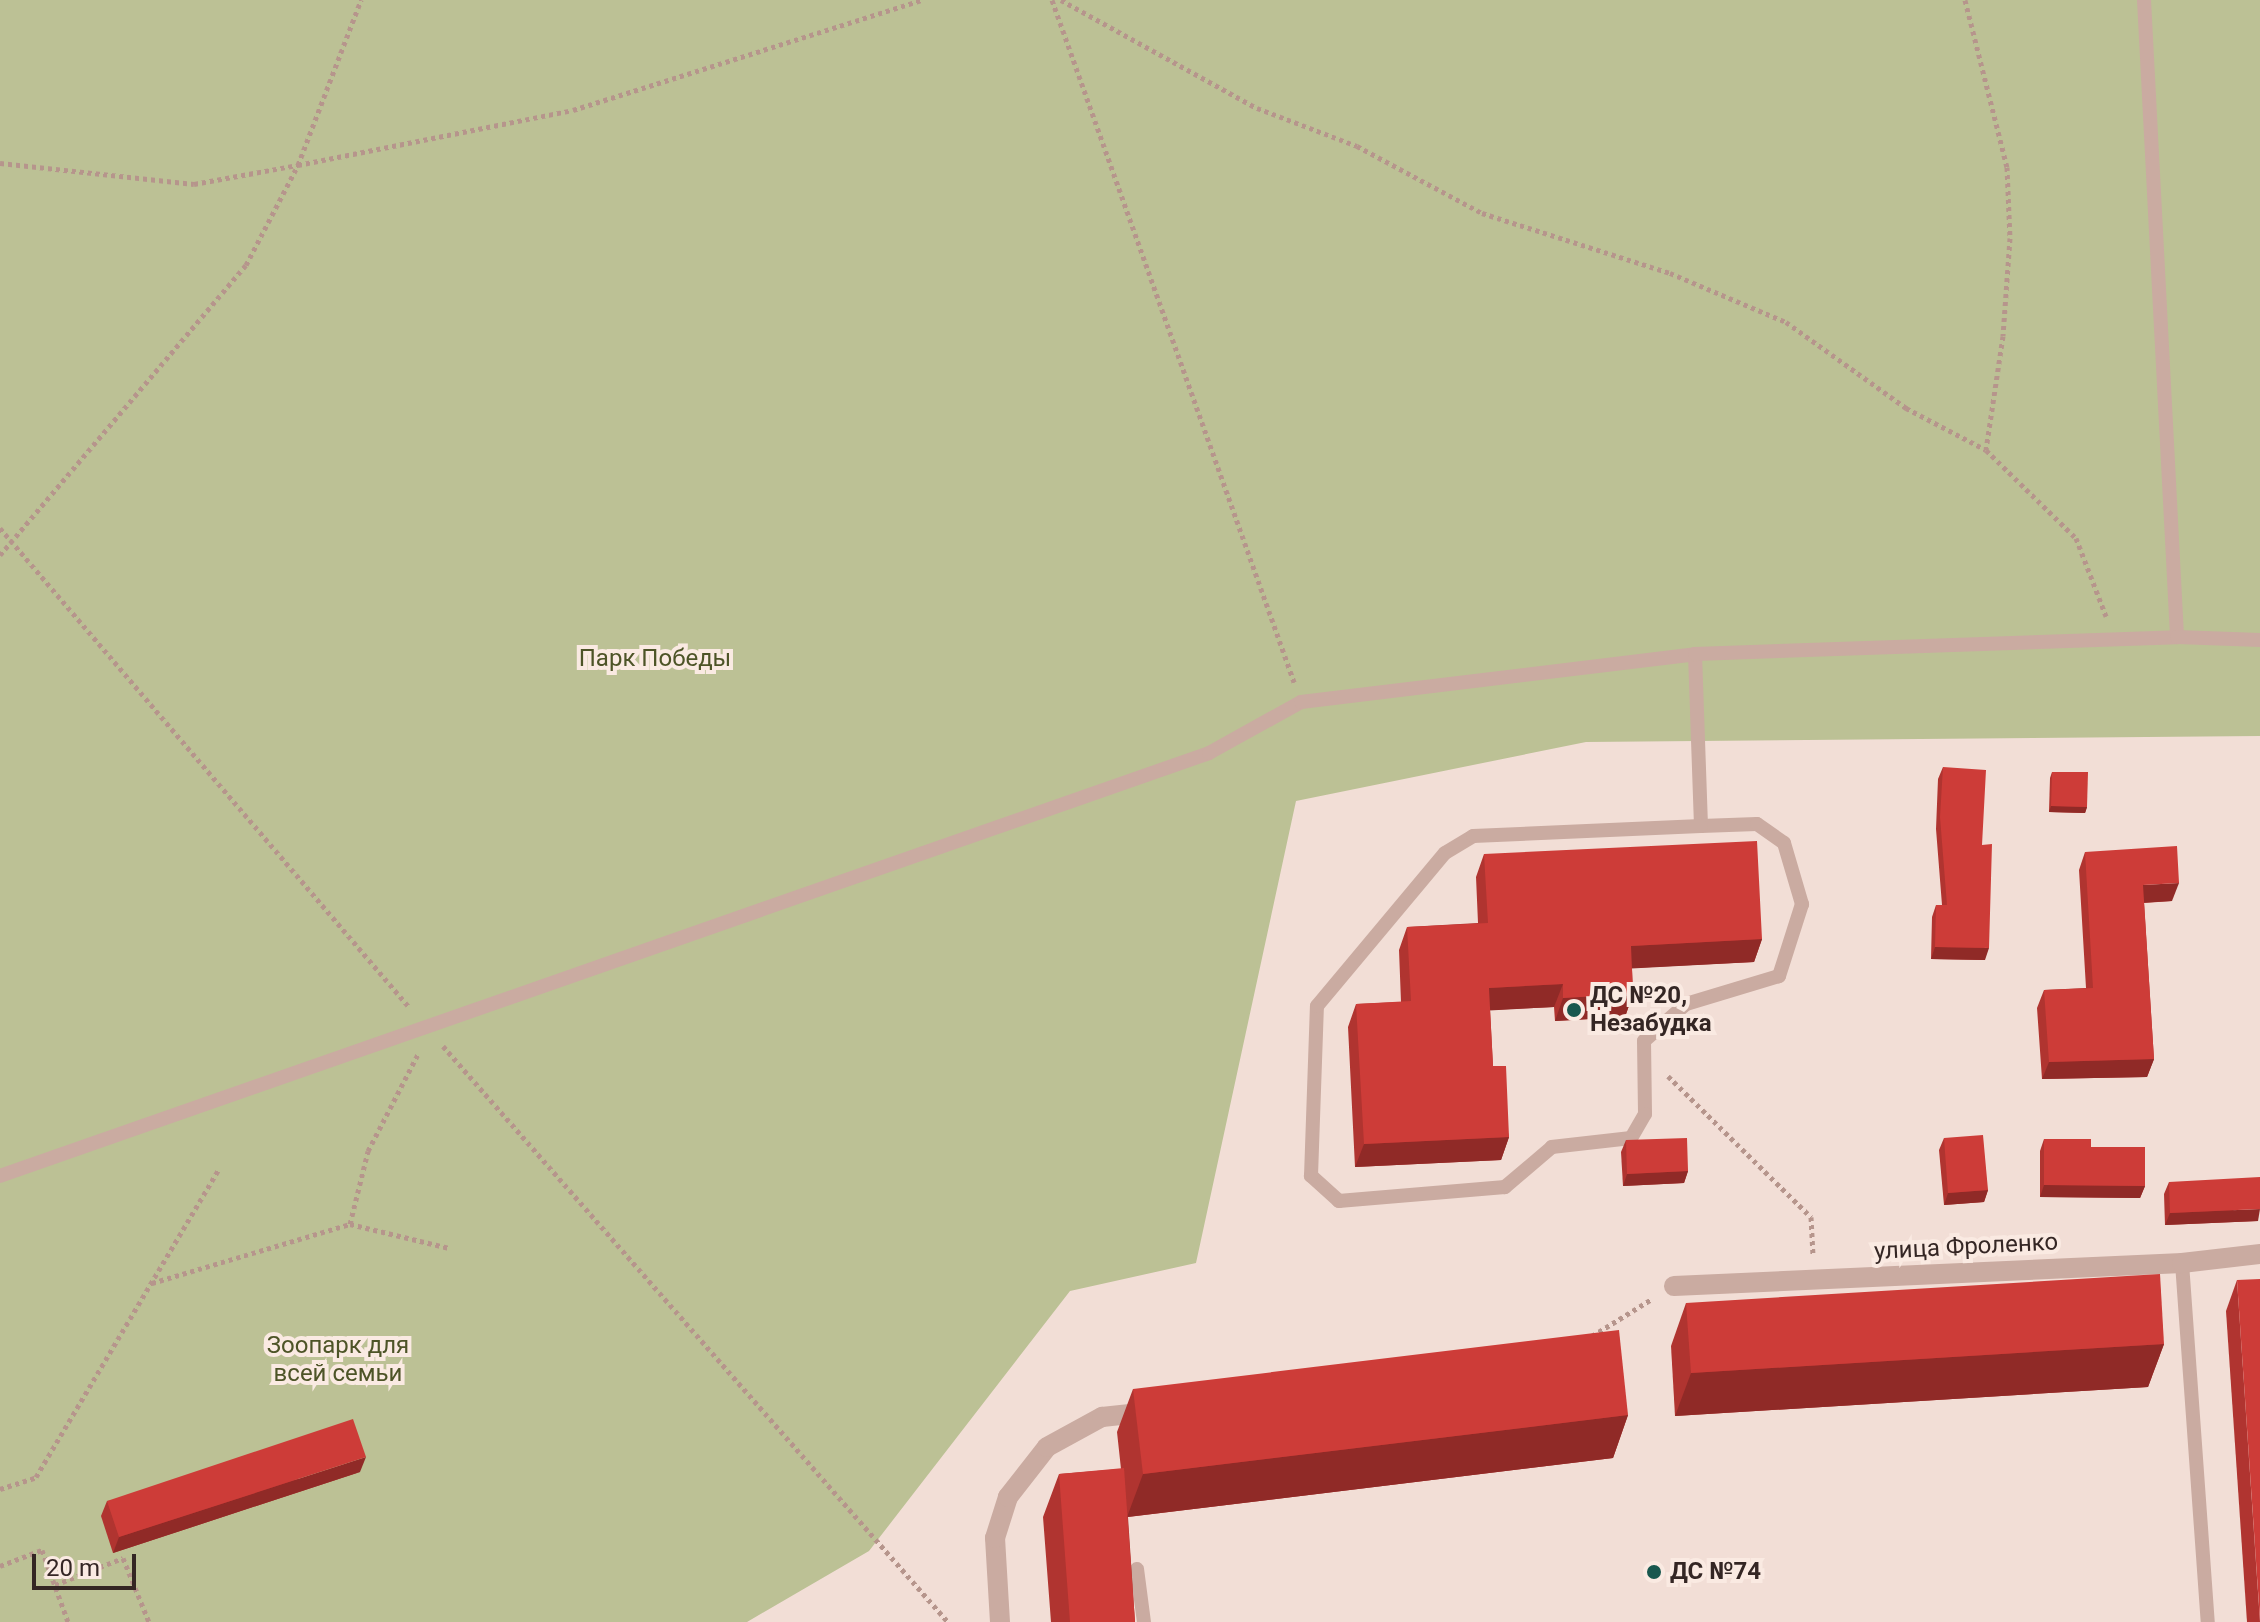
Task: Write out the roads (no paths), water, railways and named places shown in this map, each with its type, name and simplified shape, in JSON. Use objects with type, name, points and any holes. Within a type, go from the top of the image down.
[{"type":"street","name":"улица Фроленко","points":[[1674,1286],[2182,1263],[2260,1254]]},
{"type":"street","points":[[1000,1622],[995,1538],[1008,1497],[1047,1447],[1102,1417],[1164,1410]]},
{"type":"lane","points":[[2144,0],[2177,637]]},
{"type":"lane","points":[[0,1176],[425,1026],[454,1020],[1209,753],[1301,702],[1695,654],[2177,637],[2260,640]]},
{"type":"lane","points":[[1695,654],[1701,826]]},
{"type":"lane","points":[[1757,824],[1784,843],[1802,904],[1779,976],[1686,1004],[1644,1041],[1645,1114],[1631,1138],[1552,1147],[1505,1187],[1339,1201],[1311,1176],[1317,1006],[1445,853],[1473,836],[1701,826],[1757,824]]},
{"type":"lane","points":[[2182,1263],[2208,1622]]},
{"type":"lane","points":[[1137,1569],[1144,1622]]},
{"type":"place","name":"ДС №20, Незабудка","points":[[1574,1010]]},
{"type":"place","name":"ДС №74","points":[[1654,1572]]},
{"type":"park label","name":"Парк Победы","points":[[655,659]]},
{"type":"park label","name":"Зоопарк для всей семьи","points":[[338,1360]]}]
